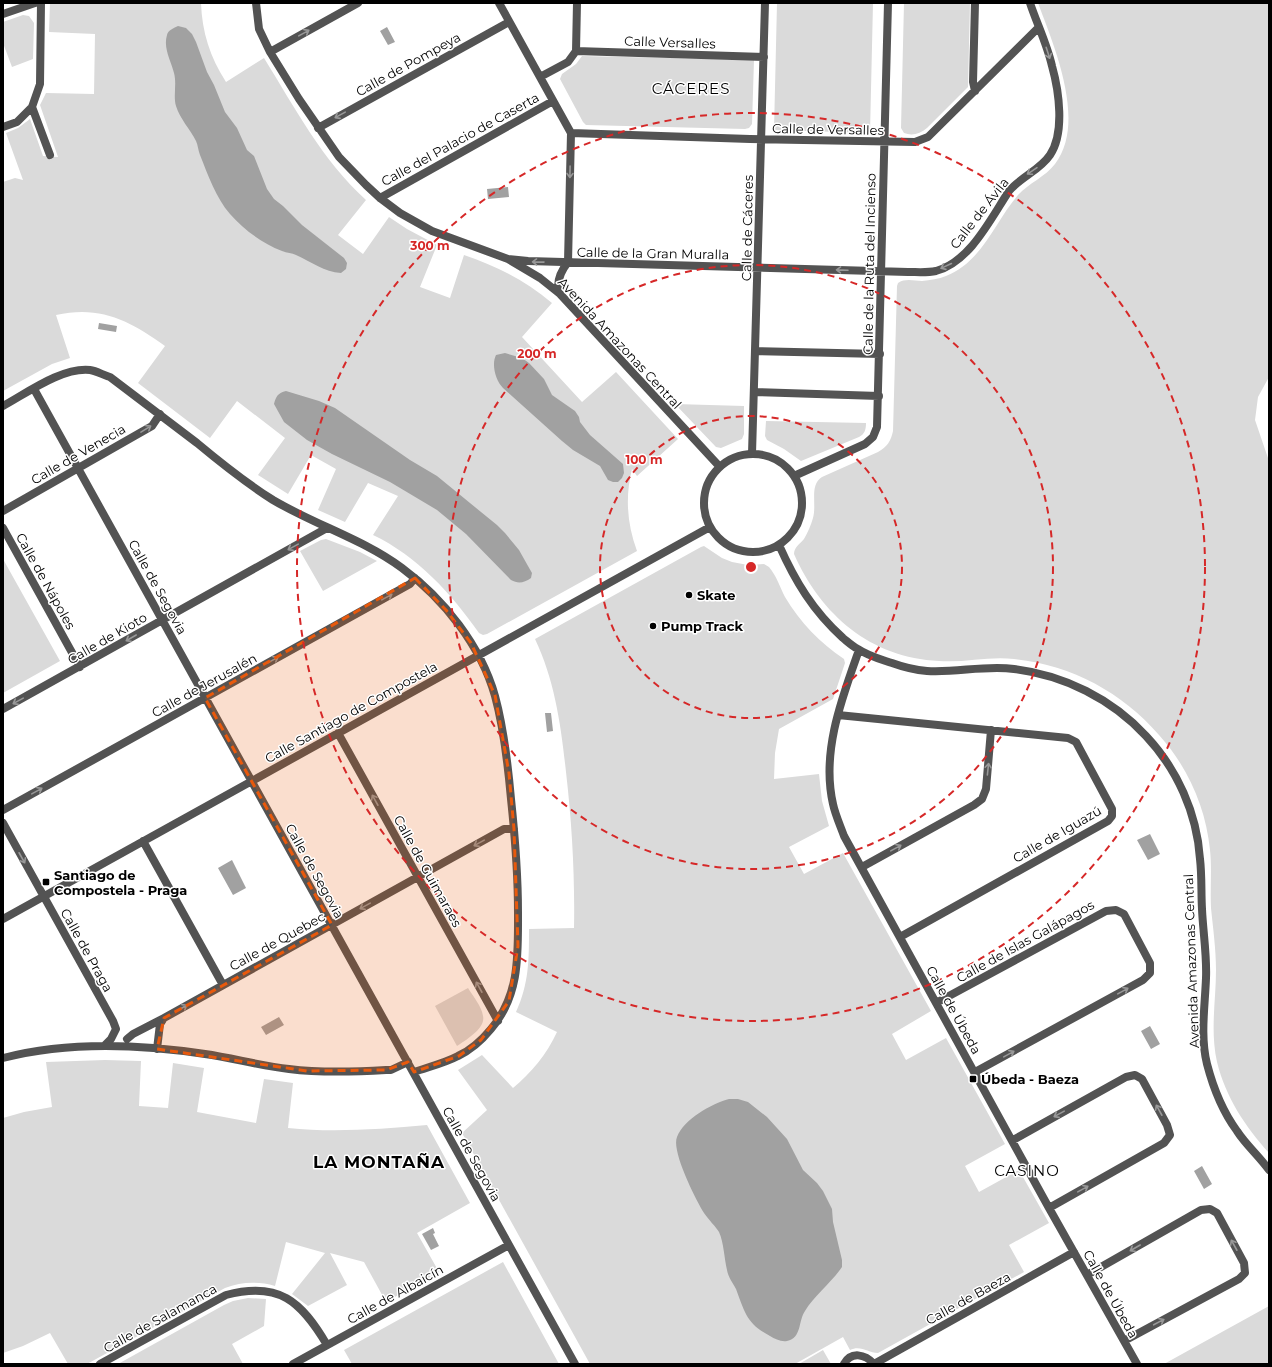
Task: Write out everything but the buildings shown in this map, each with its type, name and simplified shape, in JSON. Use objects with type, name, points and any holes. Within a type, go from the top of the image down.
[{"type":"street","points":[[3,14],[35,3]]},
{"type":"street","points":[[3,127],[17,122],[32,107],[40,84],[41,3]]},
{"type":"street","name":"Avenida Amazonas Central","points":[[256,3],[259,29],[270,52],[318,128],[339,158],[380,198],[400,213],[432,231],[508,259],[540,278],[560,294],[719,466]]},
{"type":"street","points":[[270,52],[358,3]]},
{"type":"street","points":[[499,3],[571,133],[568,262],[560,276],[558,286],[560,294]]},
{"type":"street","points":[[540,77],[568,62],[576,51],[577,3]]},
{"type":"street","name":"Calle de Cáceres","points":[[752,454],[765,3]]},
{"type":"street","name":"Calle de la Ruta del Incienso","points":[[794,476],[866,444],[873,437],[877,427],[888,3]]},
{"type":"street","points":[[975,3],[973,82],[975,91]]},
{"type":"street","name":"Calle de Ávila","points":[[881,271],[936,271],[958,261],[972,246],[1012,188],[1026,175],[1043,164],[1050,157],[1055,148],[1058,134],[1058,104],[1052,66],[1030,3]]},
{"type":"street","name":"Calle de Pompeya","points":[[318,128],[509,22]]},
{"type":"street","name":"Calle de Versalles","points":[[571,133],[915,142],[928,137],[1038,28]]},
{"type":"street","name":"Calle Versalles","points":[[576,51],[764,57]]},
{"type":"street","name":"Calle del Palacio de Caserta","points":[[380,198],[553,101]]},
{"type":"street","points":[[32,107],[50,155]]},
{"type":"street","name":"Calle de la Gran Muralla","points":[[508,259],[528,262],[881,271]]},
{"type":"street","points":[[756,351],[880,354]]},
{"type":"street","points":[[3,406],[69,372],[92,370],[110,378],[160,414],[260,491],[284,506],[327,528],[361,543],[390,559],[415,578],[446,610],[459,625],[479,656],[495,695],[502,727],[509,773],[518,902],[518,946],[516,975],[509,1001],[498,1021],[481,1040],[459,1056],[414,1072]]},
{"type":"street","name":"Calle de Segovia","points":[[34,389],[575,1364]]},
{"type":"street","points":[[754,392],[879,396]]},
{"type":"street","name":"Calle de Venecia","points":[[3,511],[152,426],[160,414]]},
{"type":"street","points":[[752,454],[769,456],[783,464],[794,476],[800,490],[802,510],[797,526],[779,545],[763,550],[748,552],[733,548],[720,539],[710,527],[704,510],[705,495],[709,479],[719,466],[735,457],[752,454]]},
{"type":"street","name":"Calle Santiago de Compostela","points":[[3,919],[710,527]]},
{"type":"street","name":"Calle de Nápoles","points":[[3,528],[80,667]]},
{"type":"street","name":"Calle de Kioto","points":[[3,709],[327,528]]},
{"type":"street","name":"Avenida Amazonas Central","points":[[779,545],[799,585],[816,611],[836,631],[859,650],[902,667],[926,671],[956,671],[985,668],[1013,669],[1045,675],[1070,683],[1099,697],[1123,713],[1146,735],[1162,754],[1180,784],[1195,821],[1200,857],[1205,946],[1206,976],[1203,1030],[1207,1063],[1218,1098],[1236,1131],[1269,1170]]},
{"type":"street","name":"Calle de Jerusalén","points":[[3,810],[410,584],[415,578]]},
{"type":"street","name":"Calle de Úbeda","points":[[859,650],[838,715],[832,742],[829,774],[833,804],[844,836],[1049,1208],[1137,1364]]},
{"type":"street","name":"Calle de Iguazú","points":[[838,715],[1068,738],[1076,742],[1112,809],[1112,816],[1108,821],[900,937]]},
{"type":"street","points":[[862,867],[974,805],[982,799],[986,789],[992,730]]},
{"type":"street","name":"Calle de Guimaraes","points":[[338,733],[498,1021]]},
{"type":"street","name":"Calle de Praga","points":[[3,824],[116,1029]]},
{"type":"street","name":"Calle de Quebec","points":[[127,1039],[133,1034],[332,925],[417,876],[504,829],[514,829]]},
{"type":"street","points":[[143,841],[223,984]]},
{"type":"street","name":"Calle de Islas Galápagos","points":[[936,1003],[1106,911],[1116,910],[1124,914],[1150,963],[1150,973],[1143,980],[975,1072]]},
{"type":"street","points":[[157,1049],[160,1024],[164,1018]]},
{"type":"street","points":[[104,1046],[116,1029],[127,1039],[132,1047]]},
{"type":"street","points":[[3,1058],[38,1050],[104,1046],[206,1054],[258,1064],[307,1071],[339,1072],[391,1070],[408,1062]]},
{"type":"street","points":[[1012,1140],[1126,1076],[1135,1075],[1142,1079],[1167,1125],[1170,1135],[1164,1143],[1049,1208]]},
{"type":"street","points":[[1087,1275],[1201,1210],[1210,1209],[1217,1213],[1244,1263],[1245,1273],[1239,1279],[1124,1341]]},
{"type":"street","name":"Calle de Albaicín","points":[[293,1364],[509,1245]]},
{"type":"street","name":"Calle de Baeza","points":[[844,1364],[849,1357],[856,1355],[864,1356],[870,1359],[874,1364],[1074,1252]]},
{"type":"street","name":"Calle de Salamanca","points":[[100,1364],[226,1295],[242,1290],[259,1290],[276,1293],[294,1302],[308,1315],[327,1346]]},
{"type":"highlighted area","points":[[415,578],[446,610],[471,643],[495,695],[509,773],[514,829],[518,946],[509,1001],[481,1040],[459,1056],[414,1072],[408,1062],[386,1070],[307,1071],[157,1049],[164,1018],[332,925],[205,698]]},
{"type":"shaded area","points":[[50,3],[201,3],[203,24],[211,54],[226,82],[264,58],[310,133],[336,168],[366,200],[338,235],[363,254],[389,217],[407,229],[437,245],[420,287],[450,298],[464,255],[510,274],[531,287],[552,303],[522,337],[582,402],[616,372],[678,439],[637,476],[632,469],[628,490],[628,510],[631,531],[637,551],[483,635],[479,633],[457,604],[432,577],[404,554],[373,535],[398,496],[368,483],[345,522],[318,510],[336,469],[311,455],[288,494],[258,475],[285,438],[237,401],[210,438],[138,383],[165,346],[140,329],[114,317],[101,314],[72,312],[56,315],[70,358],[52,364],[3,391],[3,182],[15,178],[23,180],[6,133],[18,128],[30,119],[43,156],[58,157],[40,105],[46,93],[94,94],[95,34],[49,32]]},
{"type":"shaded area","points":[[777,3],[873,3],[870,133],[774,130]]},
{"type":"shaded area","points":[[904,3],[970,3],[968,87],[927,128],[922,132],[913,134],[904,133],[901,128]]},
{"type":"shaded area","points":[[1038,3],[1269,3],[1269,377],[1258,397],[1255,420],[1269,461],[1269,1153],[1237,1111],[1226,1088],[1217,1062],[1214,1038],[1216,962],[1211,908],[1211,857],[1208,834],[1200,804],[1194,789],[1187,774],[1169,747],[1159,735],[1129,706],[1094,683],[1056,667],[1035,662],[1005,658],[939,661],[914,658],[891,652],[870,642],[851,629],[834,614],[818,596],[805,576],[794,554],[796,547],[804,539],[812,521],[814,513],[814,490],[818,480],[878,452],[886,446],[891,438],[893,431],[898,283],[901,281],[922,281],[943,277],[959,269],[969,261],[979,251],[1018,195],[1051,169],[1064,147],[1068,127],[1068,106],[1059,62]]},
{"type":"shaded area","points":[[23,15],[29,16],[34,23],[33,59],[12,67],[3,43],[3,22]]},
{"type":"shaded area","points":[[178,26],[186,28],[192,34],[225,112],[237,128],[247,150],[254,156],[267,189],[274,199],[302,225],[344,258],[347,263],[346,269],[341,273],[329,271],[296,255],[282,251],[267,244],[254,236],[241,225],[225,208],[216,194],[209,178],[196,141],[176,106],[175,77],[167,50],[166,40],[171,29]]},
{"type":"shaded area","points":[[387,27],[395,42],[388,45],[380,31]]},
{"type":"shaded area","points":[[582,56],[754,60],[752,124],[749,128],[745,129],[586,125],[560,79],[562,74],[576,64]]},
{"type":"shaded area","points":[[508,187],[509,197],[488,199],[487,189]]},
{"type":"shaded area","points":[[99,323],[117,326],[116,332],[98,329]]},
{"type":"shaded area","points":[[505,353],[522,358],[529,363],[544,379],[552,395],[575,411],[580,422],[590,435],[623,464],[624,473],[618,482],[608,480],[600,466],[573,450],[500,385],[496,377],[494,363],[496,355]]},
{"type":"shaded area","points":[[286,391],[319,401],[335,408],[410,460],[437,476],[505,533],[519,550],[532,573],[531,578],[521,582],[511,580],[466,534],[437,510],[390,482],[332,454],[307,440],[284,422],[274,404],[278,395]]},
{"type":"shaded area","points":[[675,404],[744,406],[744,434],[742,439],[721,448],[716,447]]},
{"type":"shaded area","points":[[766,421],[866,423],[866,425],[864,433],[861,436],[801,461],[784,449],[767,440],[765,436]]},
{"type":"shaded area","points":[[326,539],[360,552],[377,561],[323,591],[300,551]]},
{"type":"shaded area","points":[[704,546],[722,558],[732,562],[748,565],[764,564],[769,567],[776,577],[785,597],[804,623],[819,639],[844,659],[845,663],[833,699],[779,729],[775,753],[774,779],[819,774],[822,801],[829,826],[789,847],[804,874],[843,853],[931,1011],[892,1034],[906,1060],[946,1038],[1005,1144],[965,1166],[979,1192],[1019,1170],[1049,1223],[1009,1245],[1024,1272],[878,1353],[858,1348],[850,1350],[843,1337],[795,1364],[590,1364],[462,1133],[487,1110],[458,1070],[482,1055],[513,1088],[538,1063],[557,1032],[516,1012],[524,992],[526,982],[529,929],[574,928],[571,830],[562,738],[548,671],[535,639]]},
{"type":"shaded area","points":[[3,559],[60,661],[3,693]]},
{"type":"shaded area","points":[[545,713],[551,713],[553,731],[547,732]]},
{"type":"shaded area","points":[[1150,834],[1160,854],[1148,860],[1137,840]]},
{"type":"shaded area","points":[[232,860],[246,888],[233,895],[218,868]]},
{"type":"shaded area","points":[[468,988],[481,1009],[483,1020],[481,1025],[474,1033],[457,1046],[435,1006]]},
{"type":"shaded area","points":[[279,1017],[284,1025],[266,1035],[261,1027]]},
{"type":"shaded area","points":[[1150,1026],[1160,1044],[1151,1049],[1141,1031]]},
{"type":"shaded area","points":[[105,1060],[141,1061],[139,1106],[168,1108],[173,1063],[204,1068],[197,1112],[256,1123],[264,1079],[293,1083],[288,1128],[340,1130],[427,1125],[470,1203],[417,1233],[439,1272],[386,1302],[364,1262],[330,1253],[347,1285],[308,1306],[292,1294],[325,1253],[286,1242],[275,1286],[262,1283],[250,1283],[237,1284],[225,1288],[87,1364],[68,1364],[50,1333],[23,1346],[3,1353],[3,1118],[24,1112],[52,1107],[46,1062]]},
{"type":"shaded area","points":[[729,1099],[738,1099],[748,1102],[767,1117],[787,1139],[803,1170],[823,1191],[832,1209],[833,1222],[842,1260],[842,1267],[809,1305],[803,1315],[797,1333],[792,1339],[787,1341],[778,1340],[762,1332],[748,1317],[736,1289],[729,1278],[719,1232],[704,1213],[696,1198],[685,1175],[678,1153],[676,1144],[677,1137],[686,1124],[706,1108]]},
{"type":"shaded area","points":[[1202,1166],[1212,1184],[1204,1189],[1194,1171]]},
{"type":"shaded area","points":[[433,1228],[435,1233],[433,1234],[439,1246],[431,1250],[422,1234]]},
{"type":"shaded area","points":[[503,1262],[559,1364],[352,1364],[344,1350]]},
{"type":"shaded area","points":[[248,1298],[266,1299],[264,1326],[232,1344],[243,1364],[118,1364],[224,1305],[233,1301]]},
{"type":"shaded area","points":[[1269,1306],[1269,1364],[1164,1364]]},
{"type":"shaded area","points":[[823,1350],[831,1364],[799,1364]]},
{"type":"place","name":"Skate","points":[[689,595]]},
{"type":"place","name":"Pump Track","points":[[653,626]]},
{"type":"place","name":"Santiago de Compostela - Praga","points":[[46,882]]},
{"type":"place","name":"Úbeda - Baeza","points":[[973,1079]]},
{"type":"district","name":"CÁCERES","points":[[691,88]]},
{"type":"district","name":"LA MONTAÑA","points":[[379,1162]]},
{"type":"district","name":"CASINO","points":[[1027,1170]]}]
